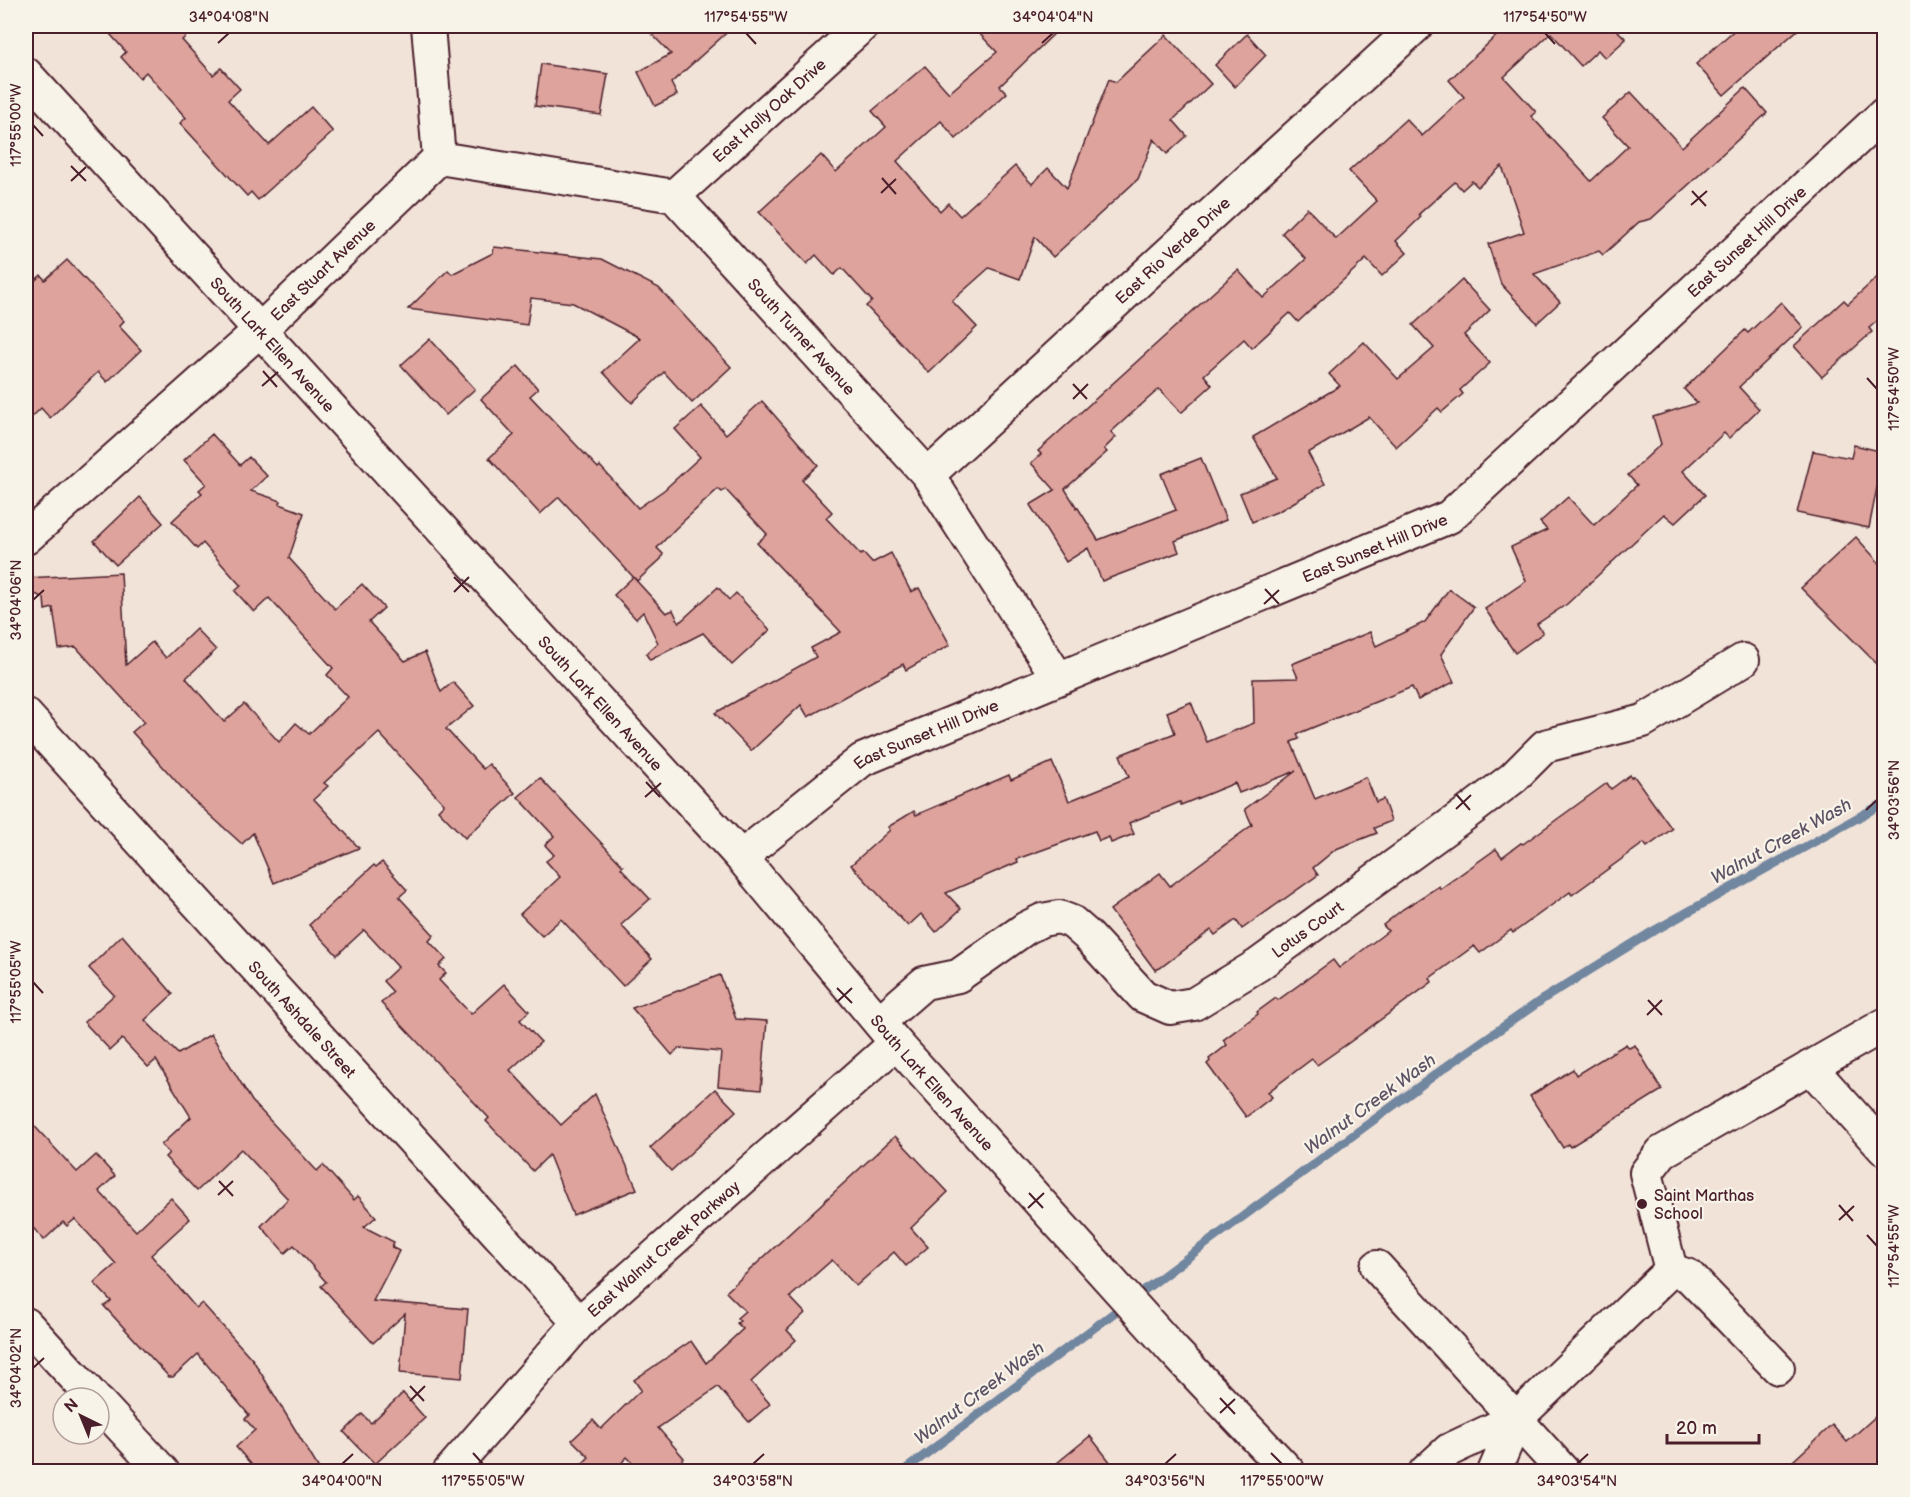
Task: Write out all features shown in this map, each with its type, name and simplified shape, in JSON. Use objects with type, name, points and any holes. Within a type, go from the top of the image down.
[{"type":"street","points":[[428,26],[439,158],[674,196]]},
{"type":"street","name":"East Holly Oak Drive","points":[[674,196],[862,26]]},
{"type":"street","name":"East Rio Verde Drive","points":[[928,475],[1416,26]]},
{"type":"street","name":"South Lark Ellen Avenue","points":[[26,74],[741,857],[888,1033],[1150,1325],[1289,1472]]},
{"type":"street","name":"East Sunset Hill Drive","points":[[741,857],[862,760],[1449,517],[1884,114]]},
{"type":"street","name":"East Stuart Avenue","points":[[26,538],[260,330],[439,158]]},
{"type":"street","name":"South Turner Avenue","points":[[674,196],[928,475],[1058,678]]},
{"type":"street","name":"Lotus Court","points":[[888,1033],[924,983],[958,976],[1034,924],[1059,917],[1072,922],[1088,936],[1143,996],[1170,1008],[1194,1004],[1258,964],[1464,815],[1513,778],[1545,746],[1643,721],[1743,660]]},
{"type":"street","name":"South Ashdale Street","points":[[26,715],[579,1323]]},
{"type":"street","points":[[1671,1270],[1646,1173],[1662,1152],[1884,1025]]},
{"type":"street","name":"East Walnut Creek Parkway","points":[[449,1472],[579,1323],[888,1033]]},
{"type":"street","points":[[1810,1067],[1884,1149]]},
{"type":"street","points":[[1377,1268],[1517,1418],[1564,1472]]},
{"type":"street","points":[[1671,1270],[1689,1276],[1779,1368]]},
{"type":"street","points":[[1425,1472],[1449,1450],[1517,1418],[1671,1270]]},
{"type":"street","points":[[26,1324],[83,1386]]},
{"type":"street","points":[[111,1416],[163,1472]]},
{"type":"street","points":[[1494,1472],[1517,1418]]},
{"type":"building","points":[[103,26],[197,26],[182,40],[213,75],[221,68],[240,89],[228,100],[269,145],[311,107],[333,132],[258,200],[251,192],[247,196],[180,123],[186,118],[146,72],[140,78],[121,57],[126,52]]},
{"type":"building","points":[[644,26],[734,26],[671,83],[677,95],[655,106],[638,72],[671,54]]},
{"type":"building","points":[[972,26],[1062,26],[1000,86],[1007,93],[956,139],[941,121],[897,161],[940,211],[948,203],[960,216],[1015,166],[1032,184],[1048,168],[1067,188],[1109,79],[1116,82],[1166,35],[1211,84],[1173,120],[1187,136],[1167,154],[1154,139],[1138,179],[1053,257],[1035,237],[1020,279],[989,268],[952,301],[977,327],[929,373],[866,306],[872,301],[842,268],[834,275],[816,255],[807,264],[759,212],[821,155],[836,172],[886,127],[872,111],[925,66],[949,93],[997,52]]},
{"type":"building","points":[[1507,26],[1624,26],[1618,31],[1626,39],[1605,58],[1598,50],[1581,66],[1551,33],[1504,77],[1536,112],[1531,116],[1591,181],[1628,146],[1602,118],[1631,92],[1682,147],[1745,88],[1767,113],[1651,219],[1639,222],[1603,255],[1599,251],[1534,274],[1560,302],[1537,323],[1501,284],[1488,244],[1524,232],[1502,166],[1478,187],[1472,181],[1462,190],[1455,182],[1419,214],[1421,217],[1396,241],[1407,253],[1382,276],[1366,259],[1298,322],[1290,313],[1252,348],[1244,339],[1204,375],[1212,385],[1181,413],[1159,389],[1111,432],[1116,437],[1104,449],[1107,452],[1065,489],[1077,508],[1075,509],[1078,508],[1098,540],[1176,510],[1161,474],[1201,458],[1226,520],[1175,541],[1179,552],[1102,581],[1088,548],[1066,562],[1030,505],[1055,490],[1031,463],[1041,454],[1038,451],[1238,270],[1263,298],[1306,259],[1282,233],[1307,208],[1336,239],[1377,201],[1349,171],[1406,119],[1422,136],[1464,97],[1449,80]]},
{"type":"building","points":[[1739,26],[1802,26],[1724,95],[1696,64]]},
{"type":"building","points":[[1247,34],[1266,55],[1235,87],[1215,65]]},
{"type":"building","points":[[541,64],[608,74],[601,115],[535,106]]},
{"type":"building","points":[[494,247],[602,259],[659,288],[731,367],[692,403],[664,372],[632,403],[603,372],[640,338],[573,303],[531,298],[527,325],[408,309],[448,270],[452,274],[493,253]]},
{"type":"building","points":[[67,260],[124,321],[119,326],[141,350],[107,382],[98,372],[50,418],[41,408],[26,423],[26,289],[41,275],[45,280]]},
{"type":"building","points":[[1884,271],[1884,315],[1869,328],[1872,332],[1822,377],[1794,346],[1844,300],[1848,304]]},
{"type":"building","points":[[1462,280],[1490,310],[1464,335],[1490,363],[1460,390],[1463,394],[1442,412],[1438,408],[1396,447],[1369,417],[1308,453],[1325,484],[1279,511],[1252,522],[1240,493],[1277,478],[1253,437],[1340,386],[1329,374],[1364,342],[1398,379],[1434,348],[1413,325]]},
{"type":"building","points":[[1781,302],[1803,327],[1739,387],[1759,409],[1729,438],[1724,433],[1683,471],[1705,495],[1675,523],[1664,514],[1567,604],[1537,624],[1543,633],[1515,653],[1485,609],[1526,581],[1511,547],[1547,530],[1540,522],[1568,497],[1594,525],[1637,485],[1628,475],[1661,444],[1653,417],[1697,403],[1684,389],[1745,330],[1748,333]]},
{"type":"building","points":[[430,339],[475,389],[446,415],[401,365]]},
{"type":"building","points":[[518,366],[538,389],[530,396],[638,508],[664,490],[700,457],[675,429],[701,406],[726,434],[762,401],[818,465],[802,480],[832,512],[826,518],[861,555],[863,553],[872,563],[891,553],[911,592],[919,588],[950,645],[906,670],[903,664],[808,717],[801,705],[751,751],[715,713],[816,657],[811,648],[841,632],[757,543],[767,534],[725,489],[722,492],[718,489],[675,529],[657,548],[663,554],[661,559],[637,581],[559,497],[540,514],[489,458],[514,435],[481,399]]},
{"type":"building","points":[[212,434],[240,465],[249,457],[267,476],[251,491],[281,501],[280,504],[304,513],[289,558],[335,609],[362,584],[384,608],[369,622],[405,661],[425,652],[441,692],[453,682],[474,706],[446,729],[483,769],[489,764],[515,793],[465,838],[438,810],[444,804],[379,733],[324,783],[328,786],[314,799],[359,848],[274,883],[253,833],[242,844],[190,797],[132,732],[144,722],[76,647],[59,649],[53,608],[45,610],[44,598],[26,590],[26,578],[121,573],[126,665],[152,642],[166,658],[196,629],[216,650],[186,678],[224,722],[244,704],[279,742],[296,723],[309,734],[348,697],[327,675],[333,668],[269,598],[254,612],[235,591],[241,586],[203,543],[197,549],[172,521],[202,493],[199,490],[206,484],[184,460]]},
{"type":"building","points":[[1854,445],[1884,452],[1869,528],[1797,513],[1813,451],[1851,458]]},
{"type":"building","points":[[140,497],[163,523],[116,565],[94,541]]},
{"type":"building","points":[[1856,537],[1884,568],[1884,671],[1801,588]]},
{"type":"building","points":[[633,577],[666,613],[673,610],[679,623],[718,587],[729,600],[736,593],[770,630],[732,665],[703,633],[650,660],[646,654],[658,643],[643,612],[636,619],[614,595]]},
{"type":"building","points":[[1449,589],[1474,607],[1441,654],[1454,682],[1418,700],[1412,687],[1297,734],[1299,739],[1291,742],[1315,799],[1366,777],[1376,802],[1383,799],[1391,821],[1374,828],[1377,833],[1336,849],[1313,868],[1318,875],[1242,929],[1236,920],[1215,935],[1211,930],[1160,968],[1155,970],[1110,910],[1160,873],[1170,886],[1252,825],[1245,809],[1296,771],[1239,793],[1235,783],[1181,805],[1180,802],[1129,823],[1134,834],[1111,843],[1109,837],[1099,841],[1095,831],[1017,859],[1018,862],[946,893],[961,909],[936,932],[921,914],[908,926],[851,865],[890,830],[888,827],[914,811],[916,815],[1009,775],[1011,780],[1052,762],[1069,801],[1129,777],[1120,755],[1175,733],[1167,712],[1191,702],[1207,742],[1254,723],[1253,679],[1298,678],[1292,664],[1370,632],[1376,646],[1425,622]]},
{"type":"building","points":[[1630,775],[1631,778],[1634,776],[1672,829],[1647,847],[1644,843],[1572,895],[1570,892],[1513,933],[1511,930],[1480,953],[1474,946],[1430,978],[1432,982],[1350,1042],[1317,1065],[1312,1059],[1268,1092],[1272,1097],[1246,1117],[1207,1064],[1209,1059],[1227,1045],[1223,1040],[1276,998],[1278,1000],[1333,960],[1339,968],[1388,931],[1383,925],[1403,909],[1439,886],[1440,889],[1496,849],[1502,857],[1607,783],[1611,789]]},
{"type":"building","points":[[540,778],[623,866],[621,868],[650,899],[621,925],[652,959],[623,986],[561,919],[542,936],[520,914],[560,877],[546,861],[554,855],[545,845],[554,836],[518,797]]},
{"type":"building","points":[[382,862],[407,890],[399,897],[434,935],[429,941],[446,959],[439,966],[446,973],[439,980],[471,1014],[504,984],[529,1011],[520,1020],[541,1042],[510,1070],[561,1125],[595,1094],[637,1189],[573,1215],[549,1155],[533,1171],[486,1121],[489,1118],[381,1003],[393,992],[383,981],[398,967],[364,930],[337,955],[309,925],[374,865],[376,867]]},
{"type":"building","points":[[122,935],[173,994],[145,1020],[178,1054],[211,1034],[252,1101],[317,1171],[323,1165],[354,1200],[358,1196],[376,1217],[364,1227],[394,1242],[392,1247],[399,1251],[373,1301],[468,1309],[462,1378],[400,1373],[405,1314],[373,1343],[321,1286],[326,1282],[294,1245],[285,1253],[261,1226],[288,1199],[241,1149],[197,1191],[165,1157],[169,1153],[161,1145],[191,1117],[156,1060],[148,1067],[122,1039],[110,1050],[84,1022],[114,995],[89,968]]},
{"type":"building","points":[[720,975],[736,1019],[767,1021],[761,1090],[718,1086],[721,1052],[679,1048],[672,1055],[632,1008]]},
{"type":"building","points":[[1626,1044],[1629,1048],[1635,1045],[1662,1090],[1570,1147],[1568,1144],[1563,1148],[1530,1096],[1573,1069],[1576,1075]]},
{"type":"building","points":[[715,1089],[736,1111],[671,1171],[650,1148]]},
{"type":"building","points":[[26,1117],[77,1172],[96,1155],[115,1176],[99,1191],[136,1231],[171,1198],[190,1219],[151,1255],[196,1308],[202,1303],[253,1360],[321,1472],[258,1472],[236,1447],[255,1430],[245,1419],[249,1415],[198,1354],[173,1377],[169,1377],[104,1306],[111,1301],[94,1283],[116,1264],[75,1219],[67,1226],[63,1222],[44,1240],[26,1220]]},
{"type":"building","points":[[895,1136],[948,1192],[911,1228],[928,1247],[906,1266],[894,1252],[856,1286],[832,1260],[790,1297],[805,1313],[787,1330],[796,1340],[751,1382],[770,1404],[749,1422],[718,1387],[658,1428],[684,1458],[670,1472],[642,1472],[627,1457],[613,1472],[574,1472],[589,1457],[572,1440],[593,1420],[601,1429],[641,1390],[634,1380],[691,1341],[706,1363],[743,1329],[737,1323],[740,1321],[737,1318],[745,1311],[726,1292]]},
{"type":"building","points":[[403,1393],[425,1418],[375,1464],[344,1432],[362,1414],[371,1423]]},
{"type":"building","points":[[1884,1409],[1884,1472],[1781,1472],[1832,1425],[1847,1442]]},
{"type":"building","points":[[1090,1436],[1118,1472],[1046,1472]]},
{"type":"waterway","name":"Walnut Creek Wash","points":[[902,1472],[1207,1243],[1447,1066],[1543,999],[1650,933],[1884,803]]},
{"type":"place","name":"Saint Marthas School","points":[[1642,1204]]}]
